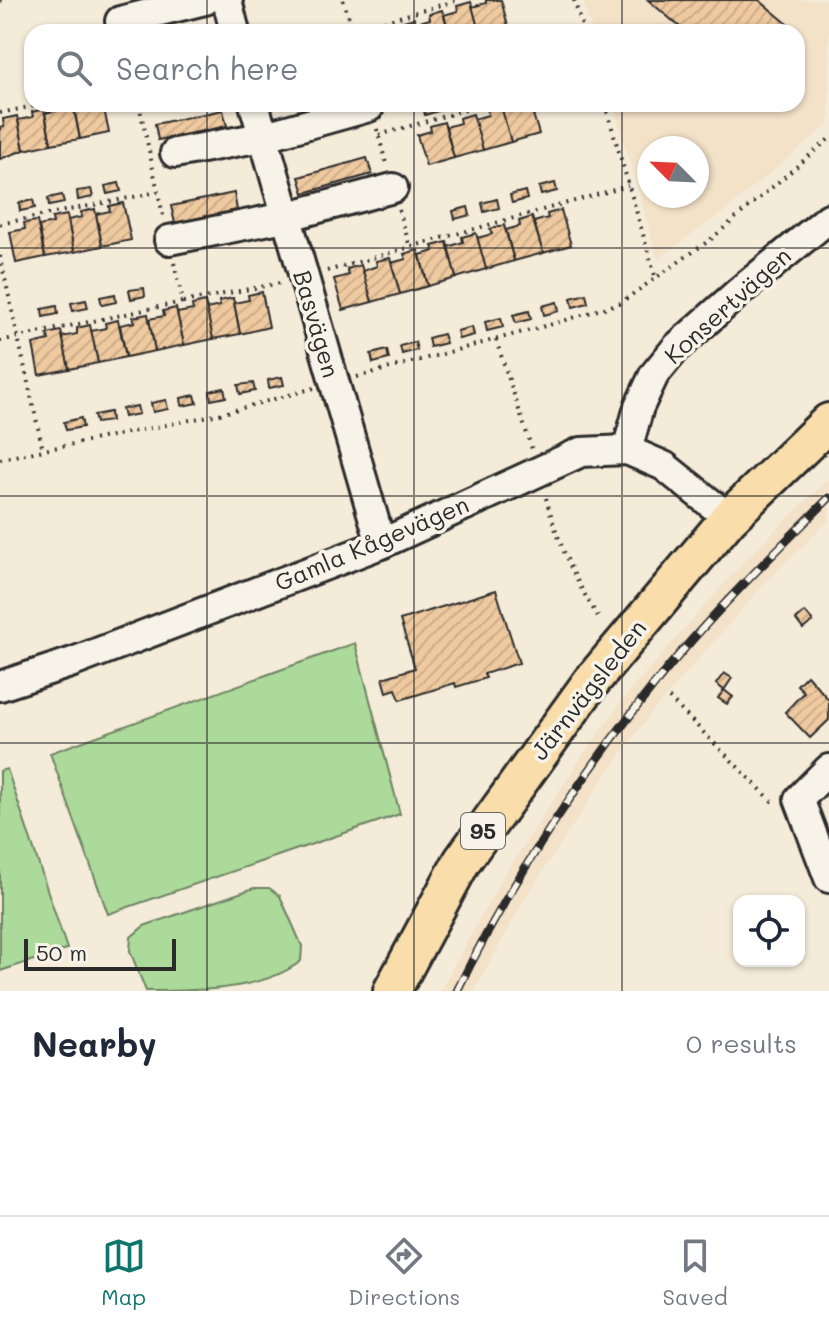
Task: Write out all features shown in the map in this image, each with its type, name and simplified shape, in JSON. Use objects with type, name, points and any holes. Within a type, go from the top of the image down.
[{"type":"main road","name":"Järnvägsleden","points":[[392,991],[462,861],[591,682],[729,518],[829,422]]},
{"type":"street","points":[[120,21],[205,0]]},
{"type":"street","points":[[227,0],[233,24]]},
{"type":"street","name":"Basvägen","points":[[256,112],[381,544]]},
{"type":"street","points":[[175,153],[262,137],[351,112]]},
{"type":"street","points":[[169,240],[285,217],[393,188]]},
{"type":"street","name":"Konsertvägen","points":[[627,450],[639,407],[654,375],[677,347],[829,218]]},
{"type":"street","name":"Gamla Kågevägen","points":[[0,686],[73,662],[381,544],[581,452],[627,450],[664,466],[729,518]]},
{"type":"street","points":[[829,769],[799,799],[829,878]]},
{"type":"path","points":[[343,0],[351,24]]},
{"type":"path","points":[[377,24],[459,0]]},
{"type":"path","points":[[574,0],[582,24]]},
{"type":"path","points":[[0,113],[24,108]]},
{"type":"path","points":[[371,112],[410,247]]},
{"type":"path","points":[[379,135],[458,112]]},
{"type":"path","points":[[607,112],[656,279]]},
{"type":"path","points":[[0,459],[224,413],[496,340],[620,303],[710,240],[829,139]]},
{"type":"path","points":[[303,278],[628,186]]},
{"type":"path","points":[[0,224],[158,192]]},
{"type":"path","points":[[0,256],[43,450]]},
{"type":"path","points":[[0,341],[183,302]]},
{"type":"path","points":[[496,340],[534,455]]},
{"type":"path","points":[[546,498],[557,539],[577,585],[601,621]]},
{"type":"path","points":[[669,698],[772,801],[799,799]]},
{"type":"shaded area","points":[[583,0],[829,0],[829,124],[727,209],[658,259],[643,208],[709,208],[709,136],[637,136],[637,187],[615,112],[805,112],[805,24],[590,24]]},
{"type":"shaded area","points":[[829,478],[829,520],[767,581],[652,712],[605,776],[527,895],[474,991],[440,991],[501,880],[580,759],[628,693],[745,560]]},
{"type":"green space","points":[[355,643],[400,814],[108,914],[50,753]]},
{"type":"green space","points":[[7,769],[67,949],[0,971],[0,771]]},
{"type":"green space","points":[[254,888],[269,888],[280,896],[302,946],[301,961],[285,971],[248,984],[146,991],[130,951],[131,937],[144,926]]},
{"type":"building","points":[[486,0],[501,0],[507,24],[477,24],[472,7],[486,3]]},
{"type":"building","points":[[648,0],[759,0],[788,24],[676,24]]},
{"type":"building","points":[[471,2],[477,24],[447,24],[444,15],[458,11],[457,6]]},
{"type":"building","points":[[442,10],[446,24],[416,24],[430,19],[429,14]]},
{"type":"building","points":[[414,18],[416,24],[400,24]]},
{"type":"building","points":[[32,112],[45,112],[51,144],[24,150],[18,120],[33,117]]},
{"type":"building","points":[[75,112],[80,139],[51,144],[45,113]]},
{"type":"building","points":[[75,112],[105,112],[109,133],[80,139]]},
{"type":"building","points":[[224,112],[227,126],[158,140],[155,124]]},
{"type":"building","points":[[487,112],[503,112],[511,142],[483,150],[474,119],[488,115]]},
{"type":"building","points":[[502,112],[532,112],[539,134],[511,142]]},
{"type":"building","points":[[473,114],[483,150],[454,158],[446,127],[460,123],[459,118]]},
{"type":"building","points":[[17,116],[24,150],[0,159],[3,119]]},
{"type":"building","points":[[444,122],[454,158],[426,166],[417,135],[431,131],[430,126]]},
{"type":"building","points":[[367,158],[372,174],[304,193],[299,177]]},
{"type":"building","points":[[119,183],[121,191],[107,194],[105,186]]},
{"type":"building","points":[[555,183],[557,191],[541,195],[539,187]]},
{"type":"building","points":[[91,189],[93,197],[78,200],[77,191]]},
{"type":"building","points":[[525,191],[527,199],[512,203],[510,195]]},
{"type":"building","points":[[234,193],[237,210],[175,223],[171,206]]},
{"type":"building","points":[[62,195],[64,203],[49,206],[48,198]]},
{"type":"building","points":[[497,199],[499,208],[484,212],[482,203]]},
{"type":"building","points":[[33,200],[35,208],[20,211],[19,203]]},
{"type":"building","points":[[123,203],[131,240],[102,246],[96,214],[110,211],[109,206]]},
{"type":"building","points":[[468,207],[470,215],[455,219],[453,211]]},
{"type":"building","points":[[95,209],[102,246],[74,252],[68,220],[82,217],[81,212]]},
{"type":"building","points":[[561,210],[571,245],[543,253],[534,222]]},
{"type":"building","points":[[67,215],[74,252],[45,257],[39,226],[53,223],[52,218]]},
{"type":"building","points":[[532,217],[543,253],[514,261],[506,230],[520,226],[519,221]]},
{"type":"building","points":[[37,221],[45,257],[16,263],[10,232],[25,229],[24,223]]},
{"type":"building","points":[[504,225],[514,261],[486,269],[477,238],[492,234],[490,229]]},
{"type":"building","points":[[476,233],[486,269],[456,278],[448,247],[463,242],[462,237]]},
{"type":"building","points":[[447,242],[456,278],[428,286],[420,255],[434,251],[432,246]]},
{"type":"building","points":[[418,250],[428,286],[400,294],[391,263],[406,259],[404,254]]},
{"type":"building","points":[[390,258],[400,294],[372,302],[363,271],[377,266],[376,261]]},
{"type":"building","points":[[361,265],[372,302],[343,310],[334,279],[349,275],[347,269]]},
{"type":"building","points":[[144,288],[145,296],[131,299],[129,290]]},
{"type":"building","points":[[262,292],[269,327],[240,334],[234,303],[249,300],[248,295]]},
{"type":"building","points":[[115,294],[116,302],[102,305],[100,297]]},
{"type":"building","points":[[586,294],[588,303],[573,307],[571,298]]},
{"type":"building","points":[[233,298],[240,334],[213,339],[206,309],[220,306],[219,301]]},
{"type":"building","points":[[86,300],[88,308],[73,311],[71,303]]},
{"type":"building","points":[[205,302],[213,339],[184,345],[177,313],[193,310],[192,305]]},
{"type":"building","points":[[557,302],[559,311],[544,315],[542,306]]},
{"type":"building","points":[[57,306],[58,314],[43,317],[42,309]]},
{"type":"building","points":[[176,308],[184,345],[155,351],[149,319],[164,316],[163,311]]},
{"type":"building","points":[[529,311],[531,319],[516,323],[513,315]]},
{"type":"building","points":[[148,314],[155,351],[126,357],[120,325],[135,322],[133,317]]},
{"type":"building","points":[[501,318],[503,327],[487,331],[485,322]]},
{"type":"building","points":[[118,320],[126,357],[98,363],[91,331],[106,328],[105,323]]},
{"type":"building","points":[[90,325],[98,363],[69,369],[62,337],[77,334],[77,328]]},
{"type":"building","points":[[472,327],[474,335],[459,339],[457,331]]},
{"type":"building","points":[[61,331],[69,369],[39,375],[33,344],[49,340],[47,334]]},
{"type":"building","points":[[443,334],[446,343],[430,347],[428,338]]},
{"type":"building","points":[[415,342],[417,350],[402,354],[400,346]]},
{"type":"building","points":[[387,350],[389,359],[373,363],[371,354]]},
{"type":"building","points":[[282,377],[284,385],[269,388],[268,380]]},
{"type":"building","points":[[253,383],[255,391],[240,394],[238,385]]},
{"type":"building","points":[[224,388],[226,397],[211,400],[210,391]]},
{"type":"building","points":[[195,395],[197,403],[182,406],[181,398]]},
{"type":"building","points":[[166,400],[168,409],[153,412],[151,403]]},
{"type":"building","points":[[137,406],[139,414],[124,417],[122,409]]},
{"type":"building","points":[[110,412],[111,421],[96,423],[94,415]]},
{"type":"building","points":[[81,418],[83,427],[66,430],[64,422]]},
{"type":"building","points":[[496,590],[519,663],[484,674],[486,678],[456,687],[455,683],[400,700],[396,689],[387,692],[383,678],[415,668],[400,620]]},
{"type":"building","points":[[805,612],[813,621],[803,629],[796,620]]},
{"type":"building","points":[[724,673],[732,678],[724,690],[716,684]]},
{"type":"building","points":[[807,675],[829,700],[829,720],[810,738],[785,712],[804,692],[797,685]]},
{"type":"building","points":[[724,690],[733,697],[727,704],[718,698]]},
{"type":"railway","points":[[457,991],[530,860],[616,734],[696,636],[829,498]]}]
